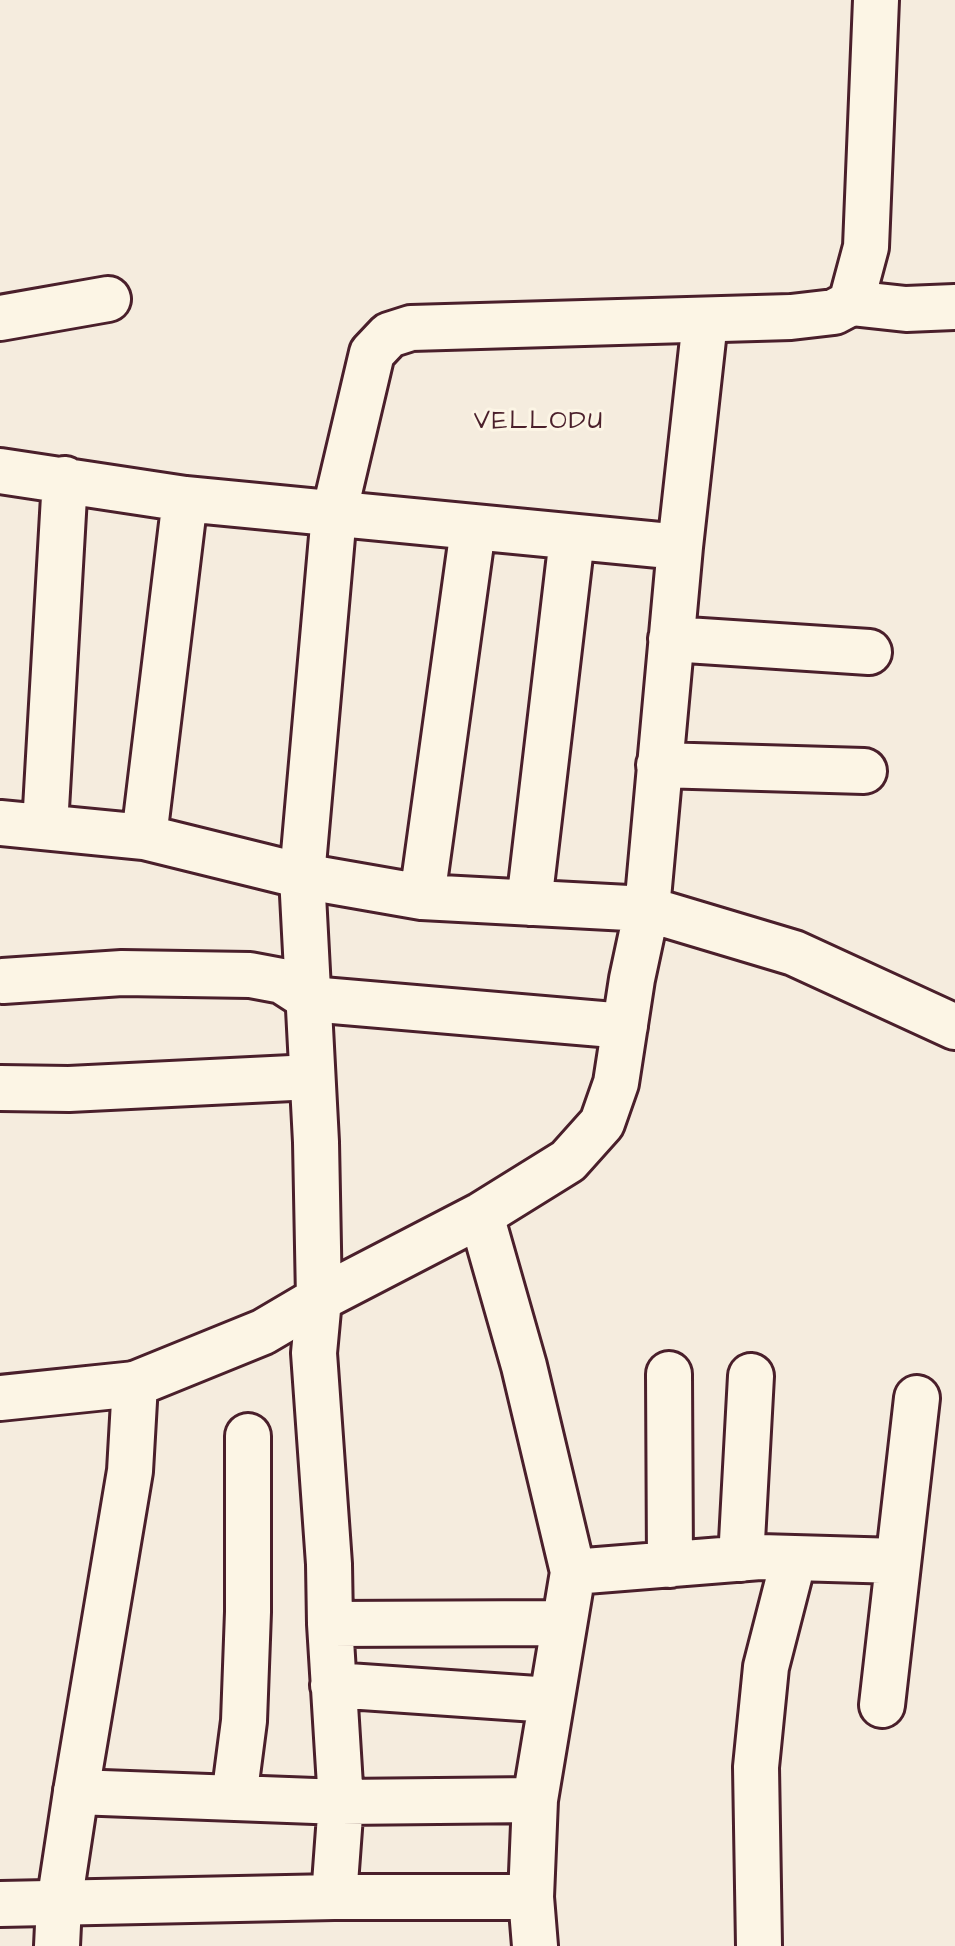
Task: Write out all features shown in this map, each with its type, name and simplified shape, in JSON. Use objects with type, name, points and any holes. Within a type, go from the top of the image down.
[{"type":"street","points":[[851,303],[866,247],[876,0]]},
{"type":"street","points":[[0,318],[108,299]]},
{"type":"street","points":[[334,1897],[341,1802],[314,1353],[319,1299],[310,999],[302,876],[334,514],[372,353],[389,335],[411,328],[791,317],[834,312],[851,303],[906,309],[955,307]]},
{"type":"street","points":[[0,1398],[135,1384],[263,1332],[319,1299],[481,1215],[568,1161],[602,1123],[616,1083],[647,909],[680,547],[705,321]]},
{"type":"street","points":[[0,471],[185,499],[680,547]]},
{"type":"street","points":[[45,826],[65,479]]},
{"type":"street","points":[[144,837],[185,499]]},
{"type":"street","points":[[422,897],[473,529]]},
{"type":"street","points":[[529,903],[572,538]]},
{"type":"street","points":[[671,639],[869,652]]},
{"type":"street","points":[[659,765],[864,771]]},
{"type":"street","points":[[0,823],[144,837],[302,876],[422,897],[647,909],[794,953],[955,1027]]},
{"type":"street","points":[[3,981],[122,973],[250,975],[282,981],[310,999],[625,1026]]},
{"type":"street","points":[[0,1088],[69,1089],[312,1077]]},
{"type":"street","points":[[481,1215],[524,1366],[573,1572],[535,1800],[531,1897],[535,1946]]},
{"type":"street","points":[[669,1374],[670,1565]]},
{"type":"street","points":[[741,1559],[751,1376]]},
{"type":"street","points":[[58,1925],[76,1792],[130,1471],[135,1384]]},
{"type":"street","points":[[882,1705],[917,1398]]},
{"type":"street","points":[[234,1798],[244,1721],[248,1612],[248,1436]]},
{"type":"street","points":[[759,1946],[756,1767],[766,1667],[794,1558]]},
{"type":"street","points":[[573,1572],[741,1559],[898,1561]]},
{"type":"street","points":[[330,1624],[563,1623]]},
{"type":"street","points":[[333,1685],[551,1700]]},
{"type":"street","points":[[76,1792],[341,1802],[535,1800]]},
{"type":"street","points":[[0,1904],[58,1925],[334,1897],[531,1897]]},
{"type":"district","name":"VELLODU","points":[[539,423]]}]
